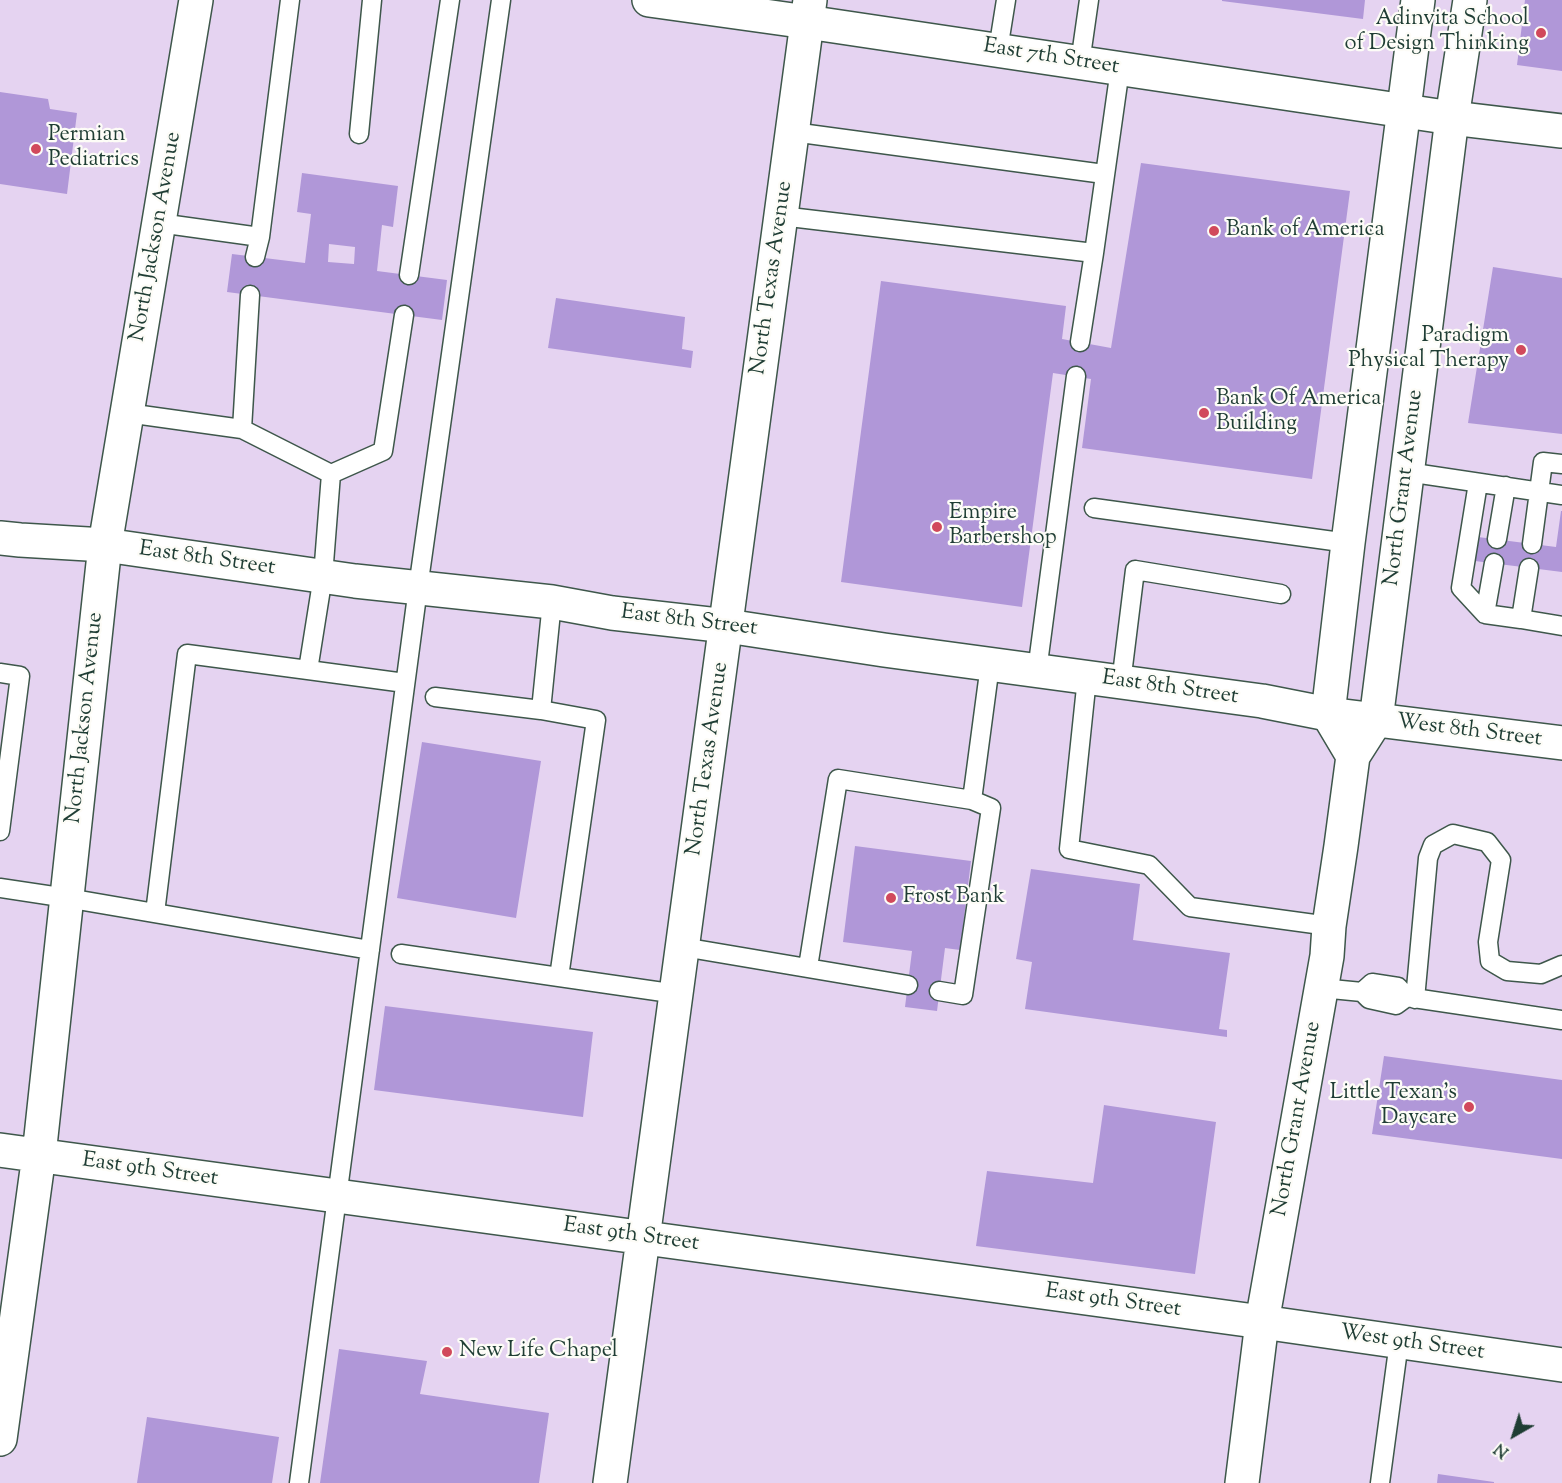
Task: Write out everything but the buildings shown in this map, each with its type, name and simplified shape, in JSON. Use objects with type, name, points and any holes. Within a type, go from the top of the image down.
[{"type":"street","name":"North Jackson Avenue","points":[[0,1439],[39,1155],[105,545],[196,0]]},
{"type":"street","name":"East 7th Street","points":[[649,0],[809,11],[998,50],[1403,111],[1562,131]]},
{"type":"street","points":[[1353,756],[1328,714],[1418,0]]},
{"type":"street","name":"North Grant Avenue","points":[[1242,1483],[1262,1322],[1327,956],[1329,926],[1353,756],[1376,720],[1452,118],[1470,0]]},
{"type":"street","name":"North Texas Avenue","points":[[610,1483],[809,11]]},
{"type":"street","name":"East 8th Street","points":[[0,538],[105,545],[323,576],[552,602],[612,613],[727,626],[990,665],[1263,701],[1328,714],[1376,720]]},
{"type":"street","name":"West 8th Street","points":[[1376,720],[1562,743]]},
{"type":"street","name":"East 9th Street","points":[[0,1150],[1262,1322]]},
{"type":"street","name":"West 9th Street","points":[[1262,1322],[1562,1365]]},
{"type":"lane","points":[[255,257],[260,237],[290,0]]},
{"type":"lane","points":[[359,134],[372,0]]},
{"type":"lane","points":[[409,275],[450,0]]},
{"type":"lane","points":[[299,1483],[405,683],[501,0]]},
{"type":"lane","points":[[998,50],[1006,0]]},
{"type":"lane","points":[[1080,63],[1089,0]]},
{"type":"lane","points":[[1080,342],[1120,69]]},
{"type":"lane","points":[[793,132],[1104,174]]},
{"type":"lane","points":[[781,216],[1094,253]]},
{"type":"lane","points":[[159,223],[260,237]]},
{"type":"lane","points":[[242,429],[250,295]]},
{"type":"lane","points":[[331,474],[383,451],[404,315]]},
{"type":"lane","points":[[1037,671],[1076,376]]},
{"type":"lane","points":[[127,413],[242,429],[331,474]]},
{"type":"lane","points":[[1532,544],[1543,462],[1562,464]]},
{"type":"lane","points":[[1407,472],[1562,495]]},
{"type":"lane","points":[[308,670],[323,576],[331,474]]},
{"type":"lane","points":[[1478,483],[1461,588],[1485,614],[1562,626]]},
{"type":"lane","points":[[1497,539],[1506,486]]},
{"type":"lane","points":[[1094,508],[1348,543]]},
{"type":"lane","points":[[1485,614],[1494,563]]},
{"type":"lane","points":[[1521,619],[1528,568]]},
{"type":"lane","points":[[1121,683],[1135,570],[1281,594]]},
{"type":"lane","points":[[541,710],[552,602]]},
{"type":"lane","points":[[155,913],[187,654],[405,683]]},
{"type":"lane","points":[[972,800],[990,665]]},
{"type":"lane","points":[[0,673],[20,676],[0,831]]},
{"type":"lane","points":[[1087,678],[1070,849],[1149,865],[1190,907],[1329,926]]},
{"type":"lane","points":[[435,697],[541,710],[596,720],[559,977]]},
{"type":"lane","points":[[808,967],[838,779],[972,800],[991,808],[963,995],[939,991]]},
{"type":"lane","points":[[1411,998],[1428,858],[1433,845],[1453,834],[1487,842],[1501,860],[1488,942],[1490,961],[1507,970],[1541,974],[1562,965]]},
{"type":"lane","points":[[0,888],[370,950]]},
{"type":"lane","points":[[683,947],[908,985]]},
{"type":"lane","points":[[401,954],[677,994]]},
{"type":"lane","points":[[1321,987],[1362,992],[1369,999],[1396,1005],[1411,998],[1562,1020]]},
{"type":"lane","points":[[1380,1483],[1399,1342]]},
{"type":"shaded area","points":[[0,0],[1562,0],[1562,1483],[0,1483]]},
{"type":"place","name":"Adinvita School of Design Thinking","points":[[1541,33]]},
{"type":"place","name":"Permian Pediatrics","points":[[36,149]]},
{"type":"place","name":"Bank of America","points":[[1214,231]]},
{"type":"place","name":"Paradigm Physical Therapy","points":[[1521,350]]},
{"type":"place","name":"Bank Of America Building","points":[[1204,413]]},
{"type":"place","name":"Empire Barbershop","points":[[937,527]]},
{"type":"place","name":"Frost Bank","points":[[891,898]]},
{"type":"place","name":"Little Texan's Daycare","points":[[1469,1107]]},
{"type":"place","name":"New Life Chapel","points":[[447,1352]]}]
